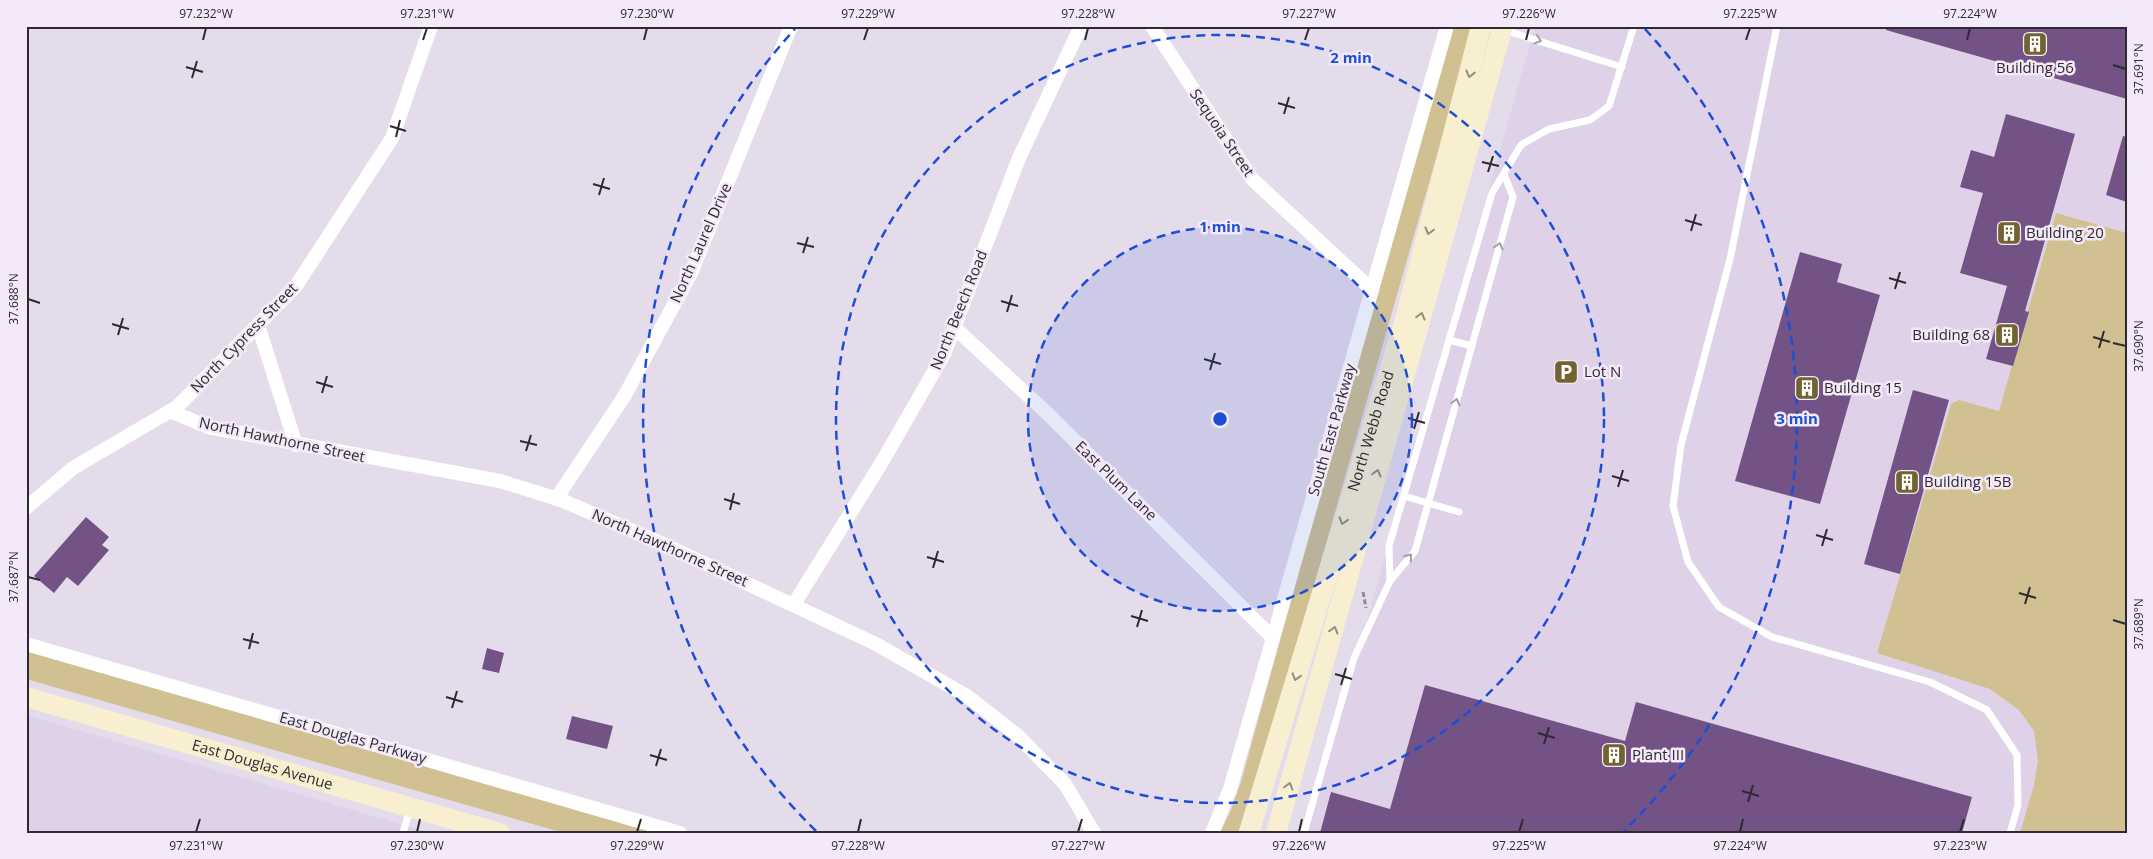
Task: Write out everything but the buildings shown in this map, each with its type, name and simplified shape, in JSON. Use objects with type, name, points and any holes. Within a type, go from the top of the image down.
[{"type":"main road","name":"North Webb Road","points":[[1249,833],[1406,316],[1481,26]]},
{"type":"main road","name":"North Webb Road","points":[[1276,833],[1499,27]]},
{"type":"main road","name":"East Douglas Avenue","points":[[26,697],[500,833]]},
{"type":"street","name":"North Cypress Street","points":[[26,508],[73,468],[177,407],[296,286],[392,138],[431,26]]},
{"type":"street","name":"North Laurel Drive","points":[[556,498],[625,395],[691,272],[792,26]]},
{"type":"street","name":"North Beech Road","points":[[794,604],[882,462],[944,354],[1019,158],[1081,26]]},
{"type":"street","name":"Sequoia Street","points":[[1152,26],[1252,179],[1372,290]]},
{"type":"street","name":"South East Parkway","points":[[1212,833],[1230,788],[1447,26]]},
{"type":"street","points":[[258,325],[296,444]]},
{"type":"street","name":"East Plum Lane","points":[[955,328],[1049,415],[1273,638]]},
{"type":"street","name":"North Hawthorne Street","points":[[170,412],[208,427],[500,481],[556,498],[794,604],[876,644],[967,696],[1017,735],[1065,784],[1094,833]]},
{"type":"street","name":"East Douglas Parkway","points":[[26,644],[680,833]]},
{"type":"lane","points":[[1390,581],[1389,546],[1492,193],[1521,145],[1549,129],[1590,120],[1609,106],[1634,26]]},
{"type":"lane","points":[[1777,26],[1730,259],[1681,445],[1673,506],[1688,562],[1719,607],[1772,637],[1930,682],[1987,710],[2017,754],[2018,805],[2010,833]]},
{"type":"lane","points":[[1499,27],[1622,67]]},
{"type":"lane","points":[[1304,833],[1354,658],[1390,581],[1414,551],[1513,197],[1504,174]]},
{"type":"lane","points":[[1449,340],[1472,346]]},
{"type":"lane","points":[[1404,496],[1459,512]]},
{"type":"lane","points":[[402,833],[410,807]]},
{"type":"path","points":[[1362,591],[1369,628]]},
{"type":"shaded area","points":[[1450,26],[1471,26],[1451,106],[1291,666],[1238,833],[1220,833],[1241,782]]},
{"type":"shaded area","points":[[1535,26],[2127,26],[2127,833],[1307,833]]},
{"type":"shaded area","points":[[2056,213],[2127,233],[2127,833],[2020,833],[2034,785],[2038,761],[2034,731],[2019,710],[1990,689],[1877,653],[1951,404],[1959,400],[1999,411]]},
{"type":"shaded area","points":[[26,650],[659,833],[564,833],[26,679]]},
{"type":"shaded area","points":[[26,715],[432,833],[26,833]]},
{"type":"place","name":"Building 56","points":[[2035,44]]},
{"type":"place","name":"Building 20","points":[[2009,233]]},
{"type":"place","name":"Building 68","points":[[2007,335]]},
{"type":"place","name":"Lot N","points":[[1566,372]]},
{"type":"place","name":"Building 15","points":[[1807,388]]},
{"type":"place","name":"Building 15B","points":[[1907,482]]},
{"type":"place","name":"Plant III","points":[[1614,755]]}]
